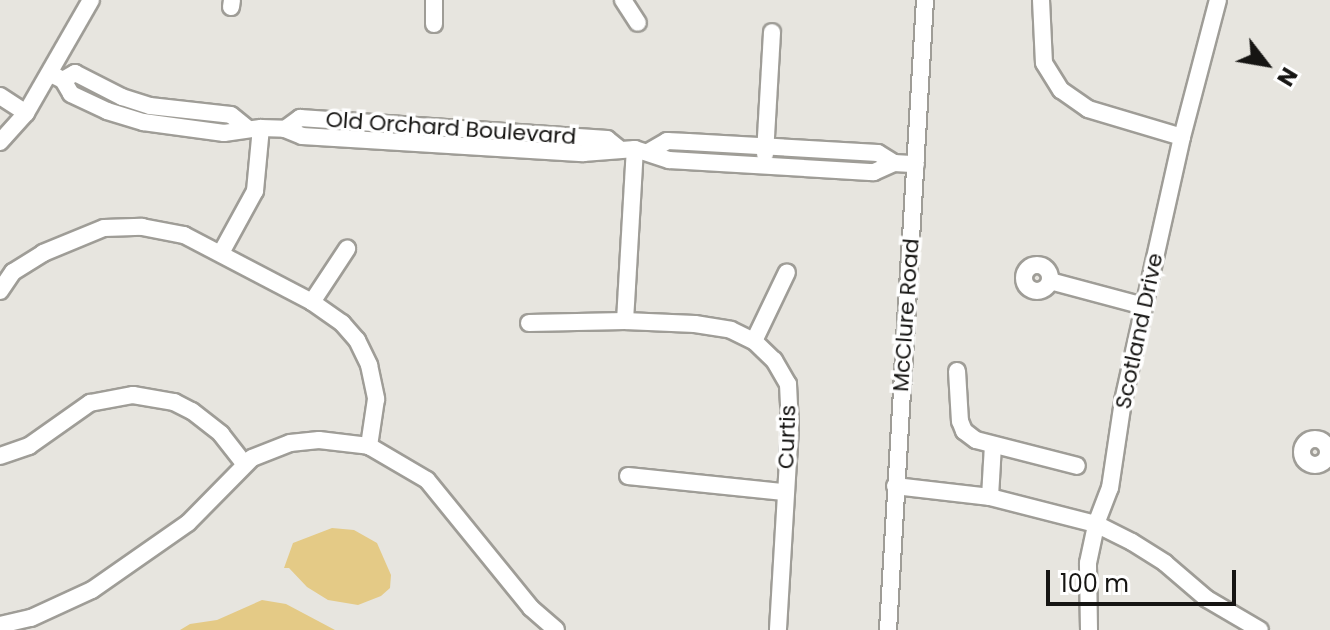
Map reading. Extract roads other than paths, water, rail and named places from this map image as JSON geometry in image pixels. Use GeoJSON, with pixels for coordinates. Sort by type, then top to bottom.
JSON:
{"type":"FeatureCollection","features":[{"type":"Feature","properties":{"kind":"street"},"geometry":{"type":"LineString","coordinates":[[0,142],[57,77],[91,0]]}},
{"type":"Feature","properties":{"kind":"street"},"geometry":{"type":"LineString","coordinates":[[434,0],[434,24]]}},
{"type":"Feature","properties":{"kind":"street"},"geometry":{"type":"LineString","coordinates":[[623,0],[638,23]]}},
{"type":"Feature","properties":{"kind":"street","name":"McClure Road"},"geometry":{"type":"LineString","coordinates":[[888,630],[925,0]]}},
{"type":"Feature","properties":{"kind":"street"},"geometry":{"type":"LineString","coordinates":[[1041,0],[1044,63],[1061,90],[1088,109],[1182,137]]}},
{"type":"Feature","properties":{"kind":"street","name":"Scotland Drive"},"geometry":{"type":"LineString","coordinates":[[1089,630],[1088,563],[1096,524],[1110,488],[1143,306],[1218,0]]}},
{"type":"Feature","properties":{"kind":"street"},"geometry":{"type":"LineString","coordinates":[[764,165],[772,32]]}},
{"type":"Feature","properties":{"kind":"street","name":"Old Orchard Boulevard"},"geometry":{"type":"LineString","coordinates":[[57,77],[71,94],[107,111],[143,122],[224,133],[254,128],[285,129],[302,136],[583,153],[634,149],[667,141],[878,153],[894,163]]}},
{"type":"Feature","properties":{"kind":"street"},"geometry":{"type":"LineString","coordinates":[[0,96],[26,113]]}},
{"type":"Feature","properties":{"kind":"street"},"geometry":{"type":"LineString","coordinates":[[221,253],[255,191],[254,128]]}},
{"type":"Feature","properties":{"kind":"street"},"geometry":{"type":"LineString","coordinates":[[625,321],[634,149]]}},
{"type":"Feature","properties":{"kind":"street","name":"Old Orchard Boulevard"},"geometry":{"type":"LineString","coordinates":[[634,149],[669,160],[874,172],[894,163],[916,164]]}},
{"type":"Feature","properties":{"kind":"street"},"geometry":{"type":"LineString","coordinates":[[0,291],[13,272],[43,253],[104,228],[142,227],[184,235],[312,302],[342,323],[357,340],[369,365],[376,399],[369,446]]}},
{"type":"Feature","properties":{"kind":"street"},"geometry":{"type":"LineString","coordinates":[[312,302],[347,249]]}},
{"type":"Feature","properties":{"kind":"street"},"geometry":{"type":"LineString","coordinates":[[754,341],[787,272]]}},
{"type":"Feature","properties":{"kind":"street"},"geometry":{"type":"LineString","coordinates":[[1050,281],[1143,306]]}},
{"type":"Feature","properties":{"kind":"street","name":"Curtis"},"geometry":{"type":"LineString","coordinates":[[529,323],[625,321],[695,324],[731,330],[754,341],[774,360],[788,384],[790,427],[778,630]]}},
{"type":"Feature","properties":{"kind":"street"},"geometry":{"type":"LineString","coordinates":[[957,371],[964,431],[976,440],[1077,466]]}},
{"type":"Feature","properties":{"kind":"street"},"geometry":{"type":"LineString","coordinates":[[0,456],[29,446],[90,403],[133,395],[174,402],[192,411],[221,434],[244,463]]}},
{"type":"Feature","properties":{"kind":"street"},"geometry":{"type":"LineString","coordinates":[[0,625],[31,618],[92,590],[188,523],[244,463],[302,440],[369,446],[407,466],[435,488],[531,608],[556,630]]}},
{"type":"Feature","properties":{"kind":"street"},"geometry":{"type":"LineString","coordinates":[[990,497],[993,445]]}},
{"type":"Feature","properties":{"kind":"street"},"geometry":{"type":"LineString","coordinates":[[628,476],[784,492]]}},
{"type":"Feature","properties":{"kind":"street"},"geometry":{"type":"LineString","coordinates":[[895,486],[990,497],[1096,524],[1143,549],[1207,599],[1260,630]]}}]}
